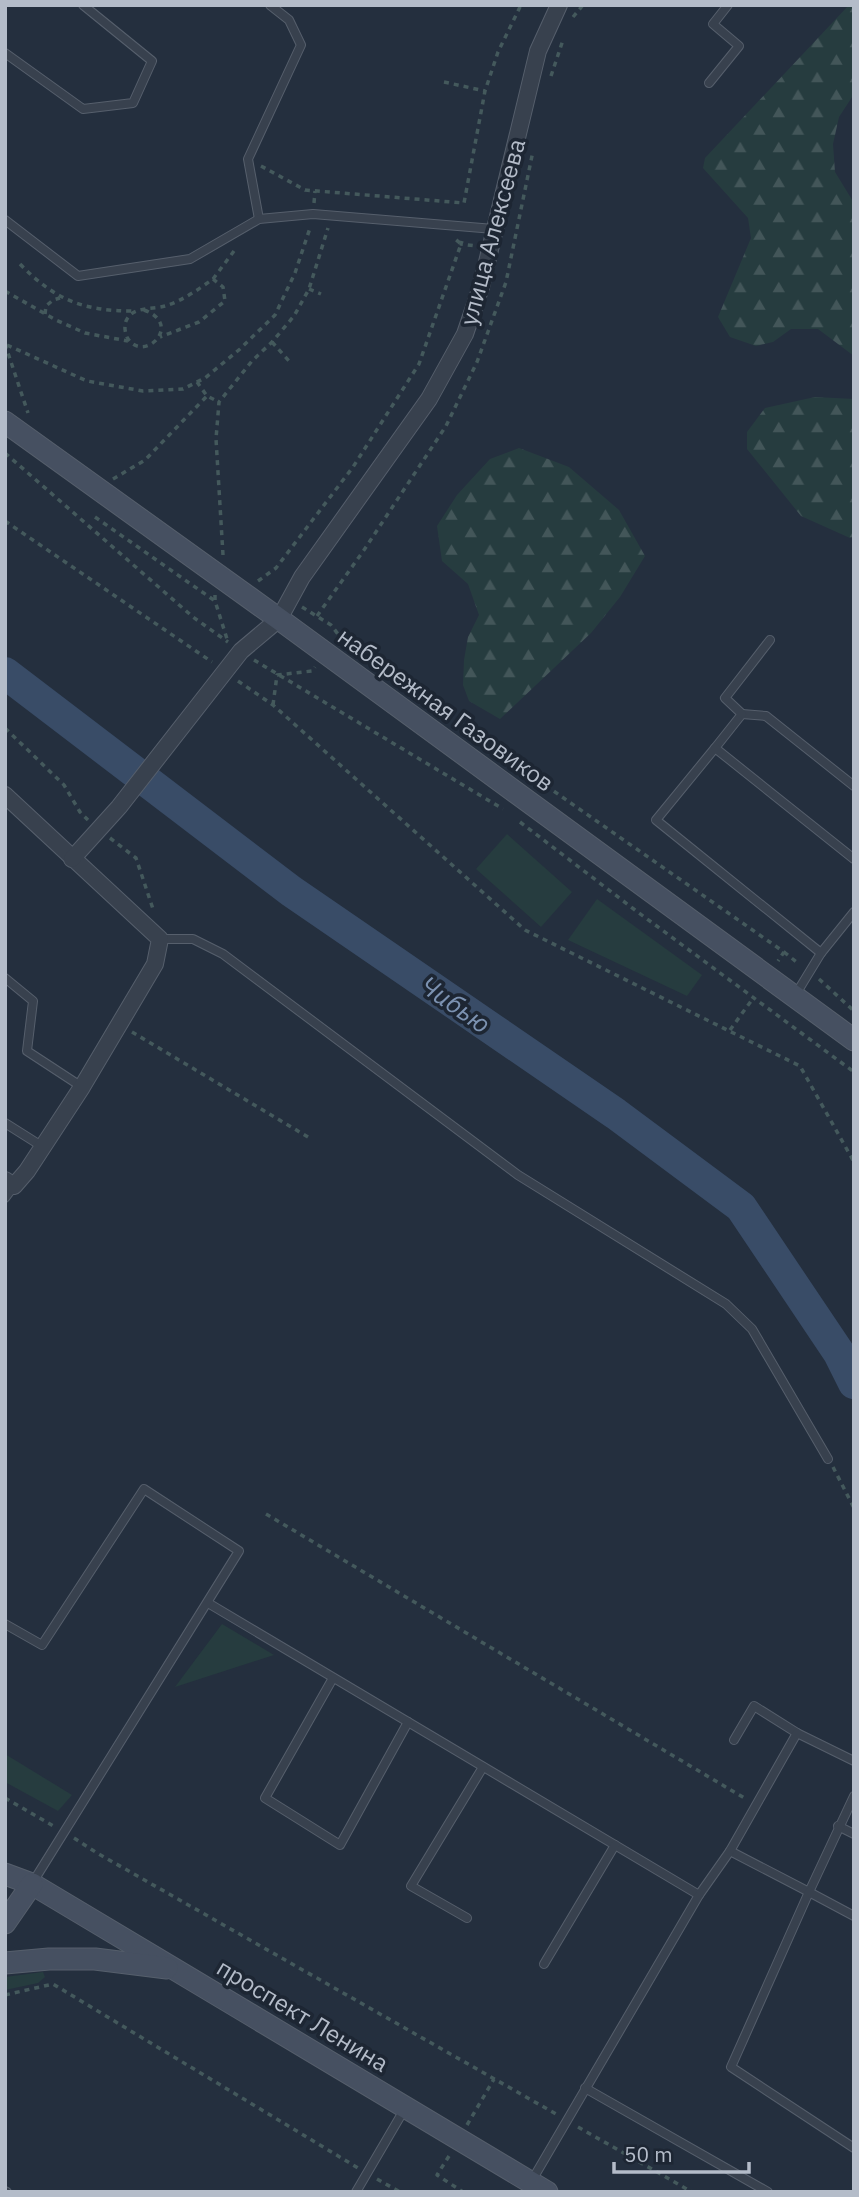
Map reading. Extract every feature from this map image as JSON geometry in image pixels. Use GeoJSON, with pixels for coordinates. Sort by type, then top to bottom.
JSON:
{"type":"FeatureCollection","features":[{"type":"Feature","properties":{"kind":"main road","name":"набережная Газовиков"},"geometry":{"type":"LineString","coordinates":[[5,422],[279,619],[794,997],[826,1017],[854,1040]]}},
{"type":"Feature","properties":{"kind":"main road","name":"проспект Ленина"},"geometry":{"type":"LineString","coordinates":[[5,1861],[32,1884],[539,2187]]}},
{"type":"Feature","properties":{"kind":"main road","name":"проспект Ленина"},"geometry":{"type":"LineString","coordinates":[[5,1874],[32,1884]]}},
{"type":"Feature","properties":{"kind":"main road"},"geometry":{"type":"LineString","coordinates":[[5,1923],[32,1884]]}},
{"type":"Feature","properties":{"kind":"main road"},"geometry":{"type":"LineString","coordinates":[[5,1963],[95,1959],[175,1969]]}},
{"type":"Feature","properties":{"kind":"street","name":"улица Алексеева"},"geometry":{"type":"LineString","coordinates":[[279,619],[302,577],[429,399],[465,334],[481,287],[538,51],[559,5]]}},
{"type":"Feature","properties":{"kind":"street"},"geometry":{"type":"LineString","coordinates":[[72,859],[119,807],[225,671],[235,647],[279,619]]}},
{"type":"Feature","properties":{"kind":"street"},"geometry":{"type":"LineString","coordinates":[[5,795],[160,939],[155,964],[82,1087],[43,1147],[8,1188]]}},
{"type":"Feature","properties":{"kind":"lane"},"geometry":{"type":"LineString","coordinates":[[5,53],[83,109],[133,103],[152,61],[83,5]]}},
{"type":"Feature","properties":{"kind":"lane"},"geometry":{"type":"LineString","coordinates":[[259,219],[248,159],[301,45],[289,20],[270,5]]}},
{"type":"Feature","properties":{"kind":"lane"},"geometry":{"type":"LineString","coordinates":[[709,83],[739,46],[712,24],[728,5]]}},
{"type":"Feature","properties":{"kind":"lane"},"geometry":{"type":"LineString","coordinates":[[5,220],[78,276],[190,259],[259,219],[313,214],[494,229]]}},
{"type":"Feature","properties":{"kind":"lane"},"geometry":{"type":"LineString","coordinates":[[770,640],[726,698],[741,714],[766,716],[854,786]]}},
{"type":"Feature","properties":{"kind":"lane"},"geometry":{"type":"LineString","coordinates":[[741,714],[656,820],[821,953]]}},
{"type":"Feature","properties":{"kind":"lane"},"geometry":{"type":"LineString","coordinates":[[715,748],[854,859]]}},
{"type":"Feature","properties":{"kind":"lane"},"geometry":{"type":"LineString","coordinates":[[794,997],[821,953],[854,912]]}},
{"type":"Feature","properties":{"kind":"lane"},"geometry":{"type":"LineString","coordinates":[[160,939],[193,939],[223,954],[518,1175],[726,1304],[752,1329],[828,1460]]}},
{"type":"Feature","properties":{"kind":"lane"},"geometry":{"type":"LineString","coordinates":[[5,978],[33,1001],[27,1051],[82,1087]]}},
{"type":"Feature","properties":{"kind":"lane"},"geometry":{"type":"LineString","coordinates":[[5,1123],[43,1147]]}},
{"type":"Feature","properties":{"kind":"lane"},"geometry":{"type":"LineString","coordinates":[[5,1624],[42,1645],[144,1489],[239,1550],[32,1884]]}},
{"type":"Feature","properties":{"kind":"lane"},"geometry":{"type":"LineString","coordinates":[[208,1603],[699,1895]]}},
{"type":"Feature","properties":{"kind":"lane"},"geometry":{"type":"LineString","coordinates":[[334,1678],[265,1798],[340,1845],[408,1722]]}},
{"type":"Feature","properties":{"kind":"lane"},"geometry":{"type":"LineString","coordinates":[[734,1740],[754,1706],[797,1733],[854,1761]]}},
{"type":"Feature","properties":{"kind":"lane"},"geometry":{"type":"LineString","coordinates":[[539,2187],[567,2120],[585,2088],[699,1895],[730,1851],[797,1733]]}},
{"type":"Feature","properties":{"kind":"lane"},"geometry":{"type":"LineString","coordinates":[[467,1918],[411,1886],[483,1766]]}},
{"type":"Feature","properties":{"kind":"lane"},"geometry":{"type":"LineString","coordinates":[[854,1796],[838,1826],[731,2067],[854,2148]]}},
{"type":"Feature","properties":{"kind":"lane"},"geometry":{"type":"LineString","coordinates":[[838,1826],[854,1834]]}},
{"type":"Feature","properties":{"kind":"lane"},"geometry":{"type":"LineString","coordinates":[[544,1964],[615,1845]]}},
{"type":"Feature","properties":{"kind":"lane"},"geometry":{"type":"LineString","coordinates":[[730,1851],[854,1916]]}},
{"type":"Feature","properties":{"kind":"lane"},"geometry":{"type":"LineString","coordinates":[[585,2088],[768,2192]]}},
{"type":"Feature","properties":{"kind":"lane"},"geometry":{"type":"LineString","coordinates":[[356,2192],[406,2107]]}},
{"type":"Feature","properties":{"kind":"path"},"geometry":{"type":"LineString","coordinates":[[248,159],[305,190],[464,203],[485,91],[498,52],[522,5]]}},
{"type":"Feature","properties":{"kind":"path"},"geometry":{"type":"LineString","coordinates":[[444,82],[485,91]]}},
{"type":"Feature","properties":{"kind":"path"},"geometry":{"type":"LineString","coordinates":[[313,214],[315,191]]}},
{"type":"Feature","properties":{"kind":"path"},"geometry":{"type":"LineString","coordinates":[[6,344],[87,381],[144,391],[183,389],[205,378],[275,315],[295,274],[310,226],[338,229]]}},
{"type":"Feature","properties":{"kind":"path"},"geometry":{"type":"LineString","coordinates":[[235,647],[215,601],[217,574],[224,566],[216,439],[219,402],[294,316],[309,289],[328,228]]}},
{"type":"Feature","properties":{"kind":"path"},"geometry":{"type":"LineString","coordinates":[[250,581],[258,581],[276,568],[353,467],[419,365],[461,244],[448,234]]}},
{"type":"Feature","properties":{"kind":"path"},"geometry":{"type":"LineString","coordinates":[[20,264],[37,282],[60,298],[86,307],[135,311],[166,306],[193,293],[214,279],[239,245]]}},
{"type":"Feature","properties":{"kind":"path"},"geometry":{"type":"LineString","coordinates":[[5,291],[85,333],[129,341],[139,347],[151,345],[160,337],[199,322],[225,301],[223,287],[214,279]]}},
{"type":"Feature","properties":{"kind":"path"},"geometry":{"type":"LineString","coordinates":[[309,289],[321,294]]}},
{"type":"Feature","properties":{"kind":"path"},"geometry":{"type":"LineString","coordinates":[[45,314],[46,306],[60,298]]}},
{"type":"Feature","properties":{"kind":"path"},"geometry":{"type":"LineString","coordinates":[[144,310],[155,314],[161,325],[160,337]]}},
{"type":"Feature","properties":{"kind":"path"},"geometry":{"type":"LineString","coordinates":[[129,341],[124,330],[127,319],[135,311]]}},
{"type":"Feature","properties":{"kind":"path"},"geometry":{"type":"LineString","coordinates":[[272,342],[289,361]]}},
{"type":"Feature","properties":{"kind":"path"},"geometry":{"type":"LineString","coordinates":[[6,344],[27,413],[37,421]]}},
{"type":"Feature","properties":{"kind":"path"},"geometry":{"type":"LineString","coordinates":[[197,382],[206,396],[219,402]]}},
{"type":"Feature","properties":{"kind":"path"},"geometry":{"type":"LineString","coordinates":[[105,483],[145,460],[206,396]]}},
{"type":"Feature","properties":{"kind":"path"},"geometry":{"type":"LineString","coordinates":[[5,453],[193,617],[235,647],[277,675],[505,810]]}},
{"type":"Feature","properties":{"kind":"path"},"geometry":{"type":"LineString","coordinates":[[94,517],[215,601]]}},
{"type":"Feature","properties":{"kind":"path"},"geometry":{"type":"LineString","coordinates":[[5,522],[273,705],[525,930],[800,1066],[854,1162]]}},
{"type":"Feature","properties":{"kind":"path"},"geometry":{"type":"LineString","coordinates":[[277,675],[312,671],[339,635]]}},
{"type":"Feature","properties":{"kind":"path"},"geometry":{"type":"LineString","coordinates":[[273,705],[277,675]]}},
{"type":"Feature","properties":{"kind":"path"},"geometry":{"type":"LineString","coordinates":[[516,819],[854,1072]]}},
{"type":"Feature","properties":{"kind":"path"},"geometry":{"type":"LineString","coordinates":[[784,953],[810,971],[854,1011]]}},
{"type":"Feature","properties":{"kind":"path"},"geometry":{"type":"LineString","coordinates":[[119,1025],[308,1137]]}},
{"type":"Feature","properties":{"kind":"path"},"geometry":{"type":"LineString","coordinates":[[828,1460],[854,1508]]}},
{"type":"Feature","properties":{"kind":"path"},"geometry":{"type":"LineString","coordinates":[[266,1514],[756,1805]]}},
{"type":"Feature","properties":{"kind":"path"},"geometry":{"type":"LineString","coordinates":[[5,1798],[692,2192]]}},
{"type":"Feature","properties":{"kind":"path"},"geometry":{"type":"LineString","coordinates":[[5,1995],[53,1984],[400,2192]]}},
{"type":"Feature","properties":{"kind":"green space"},"geometry":{"type":"Polygon","coordinates":[[[849,5],[854,5],[854,94],[839,117],[833,144],[835,172],[854,203],[854,356],[818,329],[791,329],[773,342],[756,346],[730,337],[718,317],[751,238],[748,218],[703,168],[705,158],[849,5]]]}},
{"type":"Feature","properties":{"kind":"green space"},"geometry":{"type":"Polygon","coordinates":[[[815,397],[854,399],[854,537],[850,538],[801,516],[747,449],[747,432],[765,408],[815,397]]]}},
{"type":"Feature","properties":{"kind":"green space"},"geometry":{"type":"Polygon","coordinates":[[[519,448],[569,467],[619,510],[645,556],[620,597],[591,633],[500,719],[469,701],[463,685],[468,637],[479,615],[468,584],[442,561],[437,526],[457,495],[490,459],[519,448]]]}},
{"type":"Feature","properties":{"kind":"green space"},"geometry":{"type":"Polygon","coordinates":[[[507,834],[572,892],[541,927],[476,869],[507,834]]]}},
{"type":"Feature","properties":{"kind":"green space"},"geometry":{"type":"Polygon","coordinates":[[[597,899],[702,975],[687,996],[568,940],[597,899]]]}},
{"type":"Feature","properties":{"kind":"green space"},"geometry":{"type":"Polygon","coordinates":[[[222,1624],[274,1655],[175,1687],[222,1624]]]}},
{"type":"Feature","properties":{"kind":"green space"},"geometry":{"type":"Polygon","coordinates":[[[5,1754],[72,1795],[58,1811],[5,1782],[5,1754]]]}},
{"type":"Feature","properties":{"kind":"green space"},"geometry":{"type":"Polygon","coordinates":[[[43,1972],[45,1977],[38,1983],[5,1990],[5,1977],[43,1972]]]}},
{"type":"Feature","properties":{"kind":"waterway","name":"Чибью"},"geometry":{"type":"LineString","coordinates":[[5,673],[291,891],[616,1114],[741,1207],[839,1353],[854,1383]]}}]}
